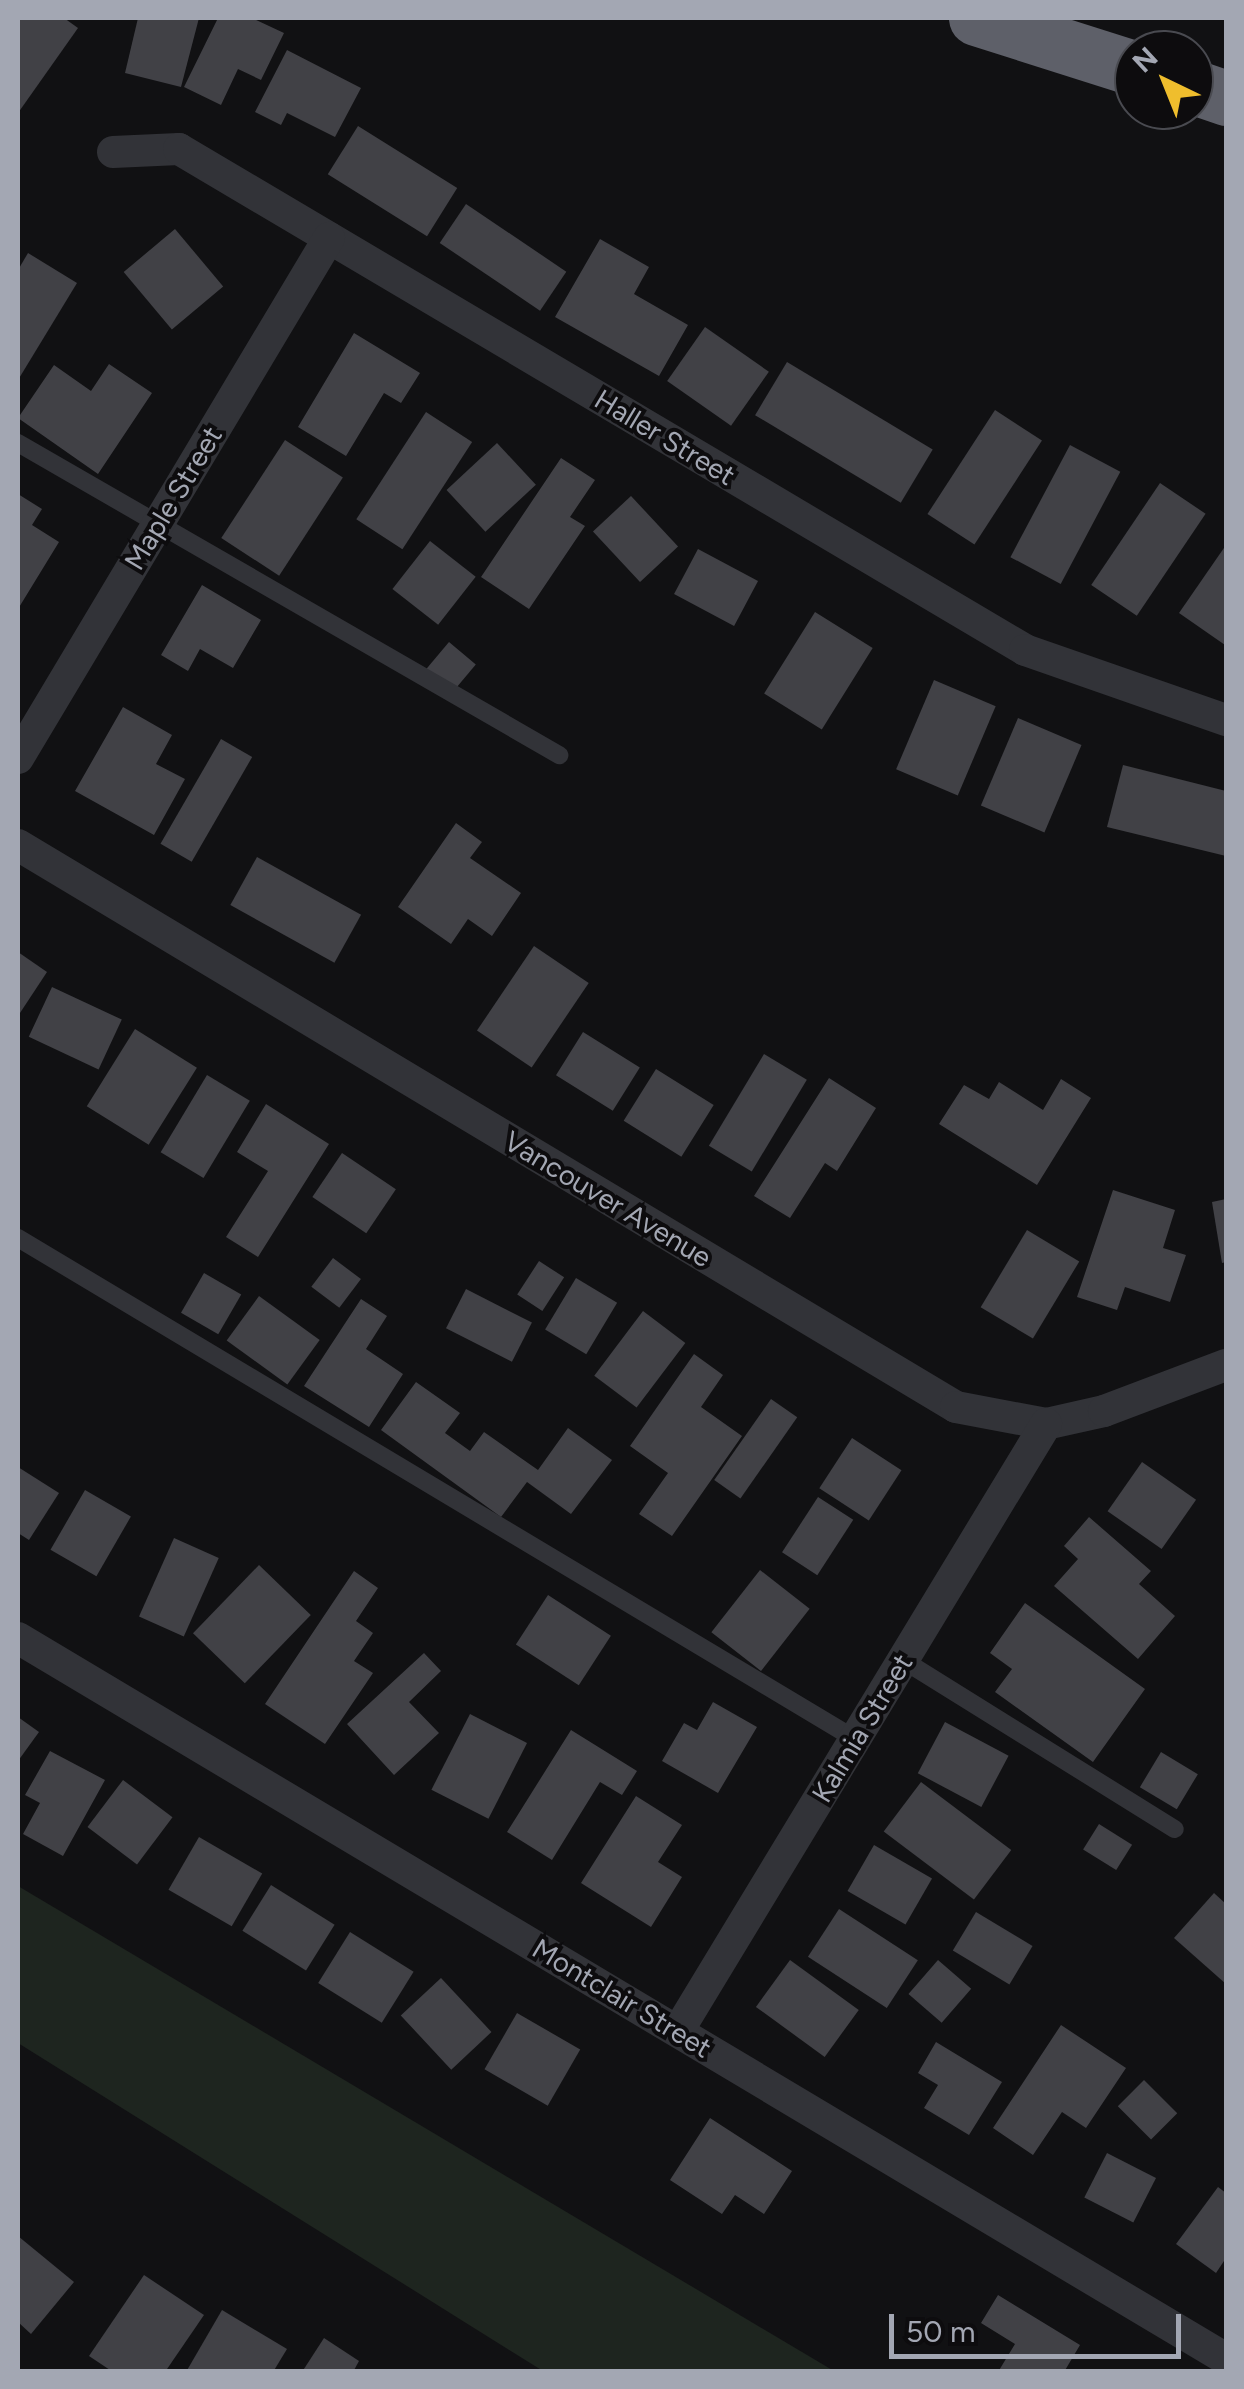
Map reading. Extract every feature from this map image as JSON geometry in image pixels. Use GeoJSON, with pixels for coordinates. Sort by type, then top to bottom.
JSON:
{"type":"FeatureCollection","features":[{"type":"Feature","properties":{"kind":"highway"},"geometry":{"type":"LineString","coordinates":[[976,18],[1114,62]]}},
{"type":"Feature","properties":{"kind":"street","name":"Haller Street"},"geometry":{"type":"LineString","coordinates":[[113,152],[179,149],[1025,650],[1226,720]]}},
{"type":"Feature","properties":{"kind":"street","name":"Maple Street"},"geometry":{"type":"LineString","coordinates":[[18,758],[329,238]]}},
{"type":"Feature","properties":{"kind":"street","name":"Vancouver Avenue"},"geometry":{"type":"LineString","coordinates":[[18,845],[956,1408],[1046,1424],[1104,1411],[1226,1366]]}},
{"type":"Feature","properties":{"kind":"street","name":"Kalmia Street"},"geometry":{"type":"LineString","coordinates":[[678,2031],[1046,1424]]}},
{"type":"Feature","properties":{"kind":"street","name":"Montclair Street"},"geometry":{"type":"LineString","coordinates":[[18,1638],[1226,2359]]}},
{"type":"Feature","properties":{"kind":"lane"},"geometry":{"type":"LineString","coordinates":[[18,443],[156,527],[559,755]]}},
{"type":"Feature","properties":{"kind":"lane"},"geometry":{"type":"LineString","coordinates":[[18,1238],[855,1739]]}},
{"type":"Feature","properties":{"kind":"lane"},"geometry":{"type":"LineString","coordinates":[[903,1660],[1174,1829]]}},
{"type":"Feature","properties":{"kind":"shaded area"},"geometry":{"type":"Polygon","coordinates":[[[18,1886],[834,2371],[543,2371],[18,2043],[18,1886]]]}},
{"type":"Feature","properties":{"kind":"building"},"geometry":{"type":"Polygon","coordinates":[[[18,18],[64,18],[78,28],[18,113],[18,18]]]}},
{"type":"Feature","properties":{"kind":"building"},"geometry":{"type":"Polygon","coordinates":[[[138,18],[199,18],[181,87],[125,73],[138,18]]]}},
{"type":"Feature","properties":{"kind":"building"},"geometry":{"type":"Polygon","coordinates":[[[218,18],[252,18],[284,33],[261,80],[238,69],[221,105],[184,87],[218,18]]]}},
{"type":"Feature","properties":{"kind":"building"},"geometry":{"type":"Polygon","coordinates":[[[287,50],[361,88],[335,137],[287,113],[281,125],[255,112],[287,50]]]}},
{"type":"Feature","properties":{"kind":"building"},"geometry":{"type":"Polygon","coordinates":[[[358,126],[457,188],[427,236],[328,174],[358,126]]]}},
{"type":"Feature","properties":{"kind":"building"},"geometry":{"type":"Polygon","coordinates":[[[466,204],[566,272],[540,311],[440,243],[466,204]]]}},
{"type":"Feature","properties":{"kind":"building"},"geometry":{"type":"Polygon","coordinates":[[[175,229],[223,286],[172,330],[124,272],[175,229]]]}},
{"type":"Feature","properties":{"kind":"building"},"geometry":{"type":"Polygon","coordinates":[[[600,239],[649,267],[634,294],[688,325],[659,376],[555,317],[600,239]]]}},
{"type":"Feature","properties":{"kind":"building"},"geometry":{"type":"Polygon","coordinates":[[[28,253],[77,283],[18,380],[18,270],[28,253]]]}},
{"type":"Feature","properties":{"kind":"building"},"geometry":{"type":"Polygon","coordinates":[[[705,327],[769,372],[731,426],[667,381],[705,327]]]}},
{"type":"Feature","properties":{"kind":"building"},"geometry":{"type":"Polygon","coordinates":[[[354,333],[420,373],[401,403],[384,393],[346,456],[298,427],[354,333]]]}},
{"type":"Feature","properties":{"kind":"building"},"geometry":{"type":"Polygon","coordinates":[[[787,362],[933,450],[901,503],[755,415],[787,362]]]}},
{"type":"Feature","properties":{"kind":"building"},"geometry":{"type":"Polygon","coordinates":[[[109,364],[152,393],[98,474],[18,418],[54,365],[91,391],[109,364]]]}},
{"type":"Feature","properties":{"kind":"building"},"geometry":{"type":"Polygon","coordinates":[[[995,410],[1042,440],[974,544],[927,514],[995,410]]]}},
{"type":"Feature","properties":{"kind":"building"},"geometry":{"type":"Polygon","coordinates":[[[426,412],[472,442],[402,549],[356,519],[426,412]]]}},
{"type":"Feature","properties":{"kind":"building"},"geometry":{"type":"Polygon","coordinates":[[[285,440],[343,478],[279,576],[221,538],[285,440]]]}},
{"type":"Feature","properties":{"kind":"building"},"geometry":{"type":"Polygon","coordinates":[[[497,443],[536,485],[485,532],[447,490],[497,443]]]}},
{"type":"Feature","properties":{"kind":"building"},"geometry":{"type":"Polygon","coordinates":[[[1070,445],[1120,472],[1061,584],[1010,557],[1070,445]]]}},
{"type":"Feature","properties":{"kind":"building"},"geometry":{"type":"Polygon","coordinates":[[[561,458],[595,480],[570,517],[585,526],[529,609],[481,577],[561,458]]]}},
{"type":"Feature","properties":{"kind":"building"},"geometry":{"type":"Polygon","coordinates":[[[1160,483],[1206,514],[1137,616],[1091,585],[1160,483]]]}},
{"type":"Feature","properties":{"kind":"building"},"geometry":{"type":"Polygon","coordinates":[[[18,494],[42,509],[32,525],[59,542],[18,609],[18,494]]]}},
{"type":"Feature","properties":{"kind":"building"},"geometry":{"type":"Polygon","coordinates":[[[631,496],[678,546],[640,582],[593,531],[631,496]]]}},
{"type":"Feature","properties":{"kind":"building"},"geometry":{"type":"Polygon","coordinates":[[[430,541],[476,577],[438,625],[392,589],[430,541]]]}},
{"type":"Feature","properties":{"kind":"building"},"geometry":{"type":"Polygon","coordinates":[[[1226,545],[1226,643],[1225,645],[1179,613],[1226,545]]]}},
{"type":"Feature","properties":{"kind":"building"},"geometry":{"type":"Polygon","coordinates":[[[698,549],[758,581],[734,626],[674,594],[698,549]]]}},
{"type":"Feature","properties":{"kind":"building"},"geometry":{"type":"Polygon","coordinates":[[[202,585],[261,620],[233,668],[200,649],[188,671],[161,655],[202,585]]]}},
{"type":"Feature","properties":{"kind":"building"},"geometry":{"type":"Polygon","coordinates":[[[815,612],[873,648],[822,729],[764,693],[815,612]]]}},
{"type":"Feature","properties":{"kind":"building"},"geometry":{"type":"Polygon","coordinates":[[[449,642],[476,664],[453,691],[427,669],[449,642]]]}},
{"type":"Feature","properties":{"kind":"building"},"geometry":{"type":"Polygon","coordinates":[[[934,680],[996,706],[958,795],[896,769],[934,680]]]}},
{"type":"Feature","properties":{"kind":"building"},"geometry":{"type":"Polygon","coordinates":[[[123,707],[172,735],[156,764],[185,779],[154,835],[75,791],[123,707]]]}},
{"type":"Feature","properties":{"kind":"building"},"geometry":{"type":"Polygon","coordinates":[[[1018,718],[1082,745],[1044,832],[981,805],[1018,718]]]}},
{"type":"Feature","properties":{"kind":"building"},"geometry":{"type":"Polygon","coordinates":[[[221,739],[252,757],[192,862],[160,844],[221,739]]]}},
{"type":"Feature","properties":{"kind":"building"},"geometry":{"type":"Polygon","coordinates":[[[1123,765],[1226,791],[1226,856],[1107,827],[1123,765]]]}},
{"type":"Feature","properties":{"kind":"building"},"geometry":{"type":"Polygon","coordinates":[[[456,823],[482,842],[470,858],[521,893],[492,936],[468,919],[451,944],[398,907],[456,823]]]}},
{"type":"Feature","properties":{"kind":"building"},"geometry":{"type":"Polygon","coordinates":[[[257,857],[361,915],[334,963],[230,905],[257,857]]]}},
{"type":"Feature","properties":{"kind":"building"},"geometry":{"type":"Polygon","coordinates":[[[534,946],[589,983],[532,1067],[477,1031],[534,946]]]}},
{"type":"Feature","properties":{"kind":"building"},"geometry":{"type":"Polygon","coordinates":[[[18,952],[47,972],[18,1016],[18,952]]]}},
{"type":"Feature","properties":{"kind":"building"},"geometry":{"type":"Polygon","coordinates":[[[52,987],[122,1020],[99,1069],[29,1037],[52,987]]]}},
{"type":"Feature","properties":{"kind":"building"},"geometry":{"type":"Polygon","coordinates":[[[135,1029],[197,1068],[149,1145],[87,1106],[135,1029]]]}},
{"type":"Feature","properties":{"kind":"building"},"geometry":{"type":"Polygon","coordinates":[[[583,1032],[640,1068],[613,1111],[556,1075],[583,1032]]]}},
{"type":"Feature","properties":{"kind":"building"},"geometry":{"type":"Polygon","coordinates":[[[764,1054],[807,1080],[752,1171],[709,1146],[764,1054]]]}},
{"type":"Feature","properties":{"kind":"building"},"geometry":{"type":"Polygon","coordinates":[[[656,1069],[714,1105],[681,1157],[624,1121],[656,1069]]]}},
{"type":"Feature","properties":{"kind":"building"},"geometry":{"type":"Polygon","coordinates":[[[207,1075],[250,1101],[204,1178],[161,1152],[207,1075]]]}},
{"type":"Feature","properties":{"kind":"building"},"geometry":{"type":"Polygon","coordinates":[[[829,1078],[876,1108],[837,1171],[825,1163],[790,1218],[754,1196],[829,1078]]]}},
{"type":"Feature","properties":{"kind":"building"},"geometry":{"type":"Polygon","coordinates":[[[1061,1079],[1091,1098],[1037,1185],[939,1124],[964,1085],[989,1099],[999,1082],[1043,1110],[1061,1079]]]}},
{"type":"Feature","properties":{"kind":"building"},"geometry":{"type":"Polygon","coordinates":[[[266,1104],[329,1144],[258,1257],[226,1237],[268,1171],[237,1152],[266,1104]]]}},
{"type":"Feature","properties":{"kind":"building"},"geometry":{"type":"Polygon","coordinates":[[[342,1153],[396,1189],[366,1233],[312,1197],[342,1153]]]}},
{"type":"Feature","properties":{"kind":"building"},"geometry":{"type":"Polygon","coordinates":[[[1113,1190],[1175,1210],[1163,1248],[1186,1255],[1170,1302],[1125,1287],[1117,1310],[1077,1297],[1113,1190]]]}},
{"type":"Feature","properties":{"kind":"building"},"geometry":{"type":"Polygon","coordinates":[[[1226,1199],[1226,1262],[1222,1263],[1212,1202],[1226,1199]]]}},
{"type":"Feature","properties":{"kind":"building"},"geometry":{"type":"Polygon","coordinates":[[[1027,1230],[1079,1261],[1033,1339],[981,1307],[1027,1230]]]}},
{"type":"Feature","properties":{"kind":"building"},"geometry":{"type":"Polygon","coordinates":[[[333,1258],[361,1279],[339,1308],[311,1287],[333,1258]]]}},
{"type":"Feature","properties":{"kind":"building"},"geometry":{"type":"Polygon","coordinates":[[[539,1261],[564,1277],[542,1311],[517,1295],[539,1261]]]}},
{"type":"Feature","properties":{"kind":"building"},"geometry":{"type":"Polygon","coordinates":[[[204,1273],[241,1294],[218,1334],[181,1313],[204,1273]]]}},
{"type":"Feature","properties":{"kind":"building"},"geometry":{"type":"Polygon","coordinates":[[[576,1278],[617,1303],[586,1354],[545,1329],[576,1278]]]}},
{"type":"Feature","properties":{"kind":"building"},"geometry":{"type":"Polygon","coordinates":[[[466,1289],[532,1323],[512,1362],[446,1328],[466,1289]]]}},
{"type":"Feature","properties":{"kind":"building"},"geometry":{"type":"Polygon","coordinates":[[[259,1296],[320,1340],[287,1385],[227,1340],[259,1296]]]}},
{"type":"Feature","properties":{"kind":"building"},"geometry":{"type":"Polygon","coordinates":[[[361,1299],[387,1316],[366,1349],[403,1374],[369,1427],[304,1386],[361,1299]]]}},
{"type":"Feature","properties":{"kind":"building"},"geometry":{"type":"Polygon","coordinates":[[[643,1311],[685,1343],[637,1408],[594,1376],[643,1311]]]}},
{"type":"Feature","properties":{"kind":"building"},"geometry":{"type":"Polygon","coordinates":[[[694,1354],[723,1375],[701,1407],[742,1436],[672,1536],[639,1514],[668,1473],[630,1446],[694,1354]]]}},
{"type":"Feature","properties":{"kind":"building"},"geometry":{"type":"Polygon","coordinates":[[[416,1382],[460,1413],[445,1433],[470,1451],[484,1432],[538,1470],[568,1428],[612,1460],[571,1514],[527,1482],[501,1517],[381,1430],[416,1382]]]}},
{"type":"Feature","properties":{"kind":"building"},"geometry":{"type":"Polygon","coordinates":[[[771,1399],[797,1417],[740,1498],[714,1480],[771,1399]]]}},
{"type":"Feature","properties":{"kind":"building"},"geometry":{"type":"Polygon","coordinates":[[[852,1438],[901,1470],[869,1520],[819,1488],[852,1438]]]}},
{"type":"Feature","properties":{"kind":"building"},"geometry":{"type":"Polygon","coordinates":[[[1142,1462],[1196,1500],[1162,1549],[1108,1511],[1142,1462]]]}},
{"type":"Feature","properties":{"kind":"building"},"geometry":{"type":"Polygon","coordinates":[[[18,1467],[59,1493],[29,1540],[18,1533],[18,1467]]]}},
{"type":"Feature","properties":{"kind":"building"},"geometry":{"type":"Polygon","coordinates":[[[85,1490],[131,1516],[96,1576],[50,1550],[85,1490]]]}},
{"type":"Feature","properties":{"kind":"building"},"geometry":{"type":"Polygon","coordinates":[[[818,1497],[853,1520],[817,1575],[782,1552],[818,1497]]]}},
{"type":"Feature","properties":{"kind":"building"},"geometry":{"type":"Polygon","coordinates":[[[1089,1517],[1151,1571],[1139,1584],[1175,1616],[1138,1659],[1054,1586],[1078,1559],[1064,1546],[1089,1517]]]}},
{"type":"Feature","properties":{"kind":"building"},"geometry":{"type":"Polygon","coordinates":[[[174,1538],[219,1558],[184,1636],[139,1617],[174,1538]]]}},
{"type":"Feature","properties":{"kind":"building"},"geometry":{"type":"Polygon","coordinates":[[[259,1565],[311,1615],[245,1683],[193,1633],[259,1565]]]}},
{"type":"Feature","properties":{"kind":"building"},"geometry":{"type":"Polygon","coordinates":[[[760,1570],[810,1609],[761,1671],[711,1632],[760,1570]]]}},
{"type":"Feature","properties":{"kind":"building"},"geometry":{"type":"Polygon","coordinates":[[[354,1571],[378,1588],[356,1621],[373,1633],[354,1661],[373,1673],[325,1744],[265,1704],[354,1571]]]}},
{"type":"Feature","properties":{"kind":"building"},"geometry":{"type":"Polygon","coordinates":[[[548,1595],[611,1636],[579,1685],[516,1644],[548,1595]]]}},
{"type":"Feature","properties":{"kind":"building"},"geometry":{"type":"Polygon","coordinates":[[[1025,1603],[1145,1689],[1093,1762],[995,1692],[1012,1669],[990,1653],[1025,1603]]]}},
{"type":"Feature","properties":{"kind":"building"},"geometry":{"type":"Polygon","coordinates":[[[424,1653],[441,1671],[409,1702],[439,1733],[394,1775],[347,1724],[424,1653]]]}},
{"type":"Feature","properties":{"kind":"building"},"geometry":{"type":"Polygon","coordinates":[[[713,1702],[757,1727],[718,1793],[662,1761],[684,1723],[697,1730],[713,1702]]]}},
{"type":"Feature","properties":{"kind":"building"},"geometry":{"type":"Polygon","coordinates":[[[470,1714],[527,1743],[488,1819],[431,1790],[470,1714]]]}},
{"type":"Feature","properties":{"kind":"building"},"geometry":{"type":"Polygon","coordinates":[[[18,1717],[39,1732],[18,1761],[18,1717]]]}},
{"type":"Feature","properties":{"kind":"building"},"geometry":{"type":"Polygon","coordinates":[[[945,1722],[1009,1756],[981,1807],[918,1773],[945,1722]]]}},
{"type":"Feature","properties":{"kind":"building"},"geometry":{"type":"Polygon","coordinates":[[[571,1730],[637,1771],[622,1795],[600,1782],[552,1860],[507,1832],[571,1730]]]}},
{"type":"Feature","properties":{"kind":"building"},"geometry":{"type":"Polygon","coordinates":[[[50,1751],[105,1780],[63,1856],[23,1834],[40,1803],[25,1795],[50,1751]]]}},
{"type":"Feature","properties":{"kind":"building"},"geometry":{"type":"Polygon","coordinates":[[[1161,1752],[1198,1774],[1177,1809],[1140,1787],[1161,1752]]]}},
{"type":"Feature","properties":{"kind":"building"},"geometry":{"type":"Polygon","coordinates":[[[123,1780],[173,1817],[137,1864],[87,1827],[123,1780]]]}},
{"type":"Feature","properties":{"kind":"building"},"geometry":{"type":"Polygon","coordinates":[[[921,1782],[1011,1850],[974,1900],[884,1832],[921,1782]]]}},
{"type":"Feature","properties":{"kind":"building"},"geometry":{"type":"Polygon","coordinates":[[[636,1796],[682,1825],[658,1862],[682,1877],[651,1927],[581,1883],[636,1796]]]}},
{"type":"Feature","properties":{"kind":"building"},"geometry":{"type":"Polygon","coordinates":[[[1099,1824],[1132,1845],[1116,1870],[1083,1849],[1099,1824]]]}},
{"type":"Feature","properties":{"kind":"building"},"geometry":{"type":"Polygon","coordinates":[[[199,1837],[262,1874],[232,1926],[168,1890],[199,1837]]]}},
{"type":"Feature","properties":{"kind":"building"},"geometry":{"type":"Polygon","coordinates":[[[874,1845],[932,1878],[906,1924],[848,1891],[874,1845]]]}},
{"type":"Feature","properties":{"kind":"building"},"geometry":{"type":"Polygon","coordinates":[[[271,1885],[335,1925],[306,1971],[242,1931],[271,1885]]]}},
{"type":"Feature","properties":{"kind":"building"},"geometry":{"type":"Polygon","coordinates":[[[1214,1893],[1226,1904],[1226,1984],[1174,1938],[1214,1893]]]}},
{"type":"Feature","properties":{"kind":"building"},"geometry":{"type":"Polygon","coordinates":[[[839,1909],[918,1960],[887,2008],[808,1957],[839,1909]]]}},
{"type":"Feature","properties":{"kind":"building"},"geometry":{"type":"Polygon","coordinates":[[[976,1912],[1033,1946],[1009,1985],[953,1951],[976,1912]]]}},
{"type":"Feature","properties":{"kind":"building"},"geometry":{"type":"Polygon","coordinates":[[[350,1932],[414,1972],[382,2023],[318,1983],[350,1932]]]}},
{"type":"Feature","properties":{"kind":"building"},"geometry":{"type":"Polygon","coordinates":[[[790,1960],[859,2010],[825,2057],[756,2007],[790,1960]]]}},
{"type":"Feature","properties":{"kind":"building"},"geometry":{"type":"Polygon","coordinates":[[[938,1960],[971,1989],[942,2023],[908,1994],[938,1960]]]}},
{"type":"Feature","properties":{"kind":"building"},"geometry":{"type":"Polygon","coordinates":[[[441,1978],[491,2032],[451,2070],[401,2016],[441,1978]]]}},
{"type":"Feature","properties":{"kind":"building"},"geometry":{"type":"Polygon","coordinates":[[[517,2013],[580,2050],[548,2106],[485,2069],[517,2013]]]}},
{"type":"Feature","properties":{"kind":"building"},"geometry":{"type":"Polygon","coordinates":[[[1061,2025],[1126,2068],[1086,2128],[1062,2112],[1033,2155],[993,2128],[1061,2025]]]}},
{"type":"Feature","properties":{"kind":"building"},"geometry":{"type":"Polygon","coordinates":[[[936,2042],[1002,2082],[969,2135],[924,2108],[938,2085],[918,2073],[936,2042]]]}},
{"type":"Feature","properties":{"kind":"building"},"geometry":{"type":"Polygon","coordinates":[[[1144,2080],[1177,2113],[1151,2139],[1118,2106],[1144,2080]]]}},
{"type":"Feature","properties":{"kind":"building"},"geometry":{"type":"Polygon","coordinates":[[[710,2118],[792,2171],[764,2214],[735,2195],[722,2214],[670,2180],[710,2118]]]}},
{"type":"Feature","properties":{"kind":"building"},"geometry":{"type":"Polygon","coordinates":[[[1107,2153],[1156,2178],[1133,2223],[1084,2198],[1107,2153]]]}},
{"type":"Feature","properties":{"kind":"building"},"geometry":{"type":"Polygon","coordinates":[[[1218,2187],[1226,2193],[1226,2258],[1216,2273],[1176,2244],[1218,2187]]]}},
{"type":"Feature","properties":{"kind":"building"},"geometry":{"type":"Polygon","coordinates":[[[18,2236],[74,2282],[31,2334],[18,2322],[18,2236]]]}},
{"type":"Feature","properties":{"kind":"building"},"geometry":{"type":"Polygon","coordinates":[[[144,2275],[204,2315],[165,2372],[113,2372],[89,2356],[144,2275]]]}},
{"type":"Feature","properties":{"kind":"building"},"geometry":{"type":"Polygon","coordinates":[[[998,2295],[1080,2345],[1064,2372],[998,2372],[1015,2344],[981,2323],[998,2295]]]}},
{"type":"Feature","properties":{"kind":"building"},"geometry":{"type":"Polygon","coordinates":[[[222,2310],[287,2349],[273,2372],[186,2372],[222,2310]]]}},
{"type":"Feature","properties":{"kind":"building"},"geometry":{"type":"Polygon","coordinates":[[[324,2338],[359,2361],[353,2372],[302,2372],[324,2338]]]}}]}
